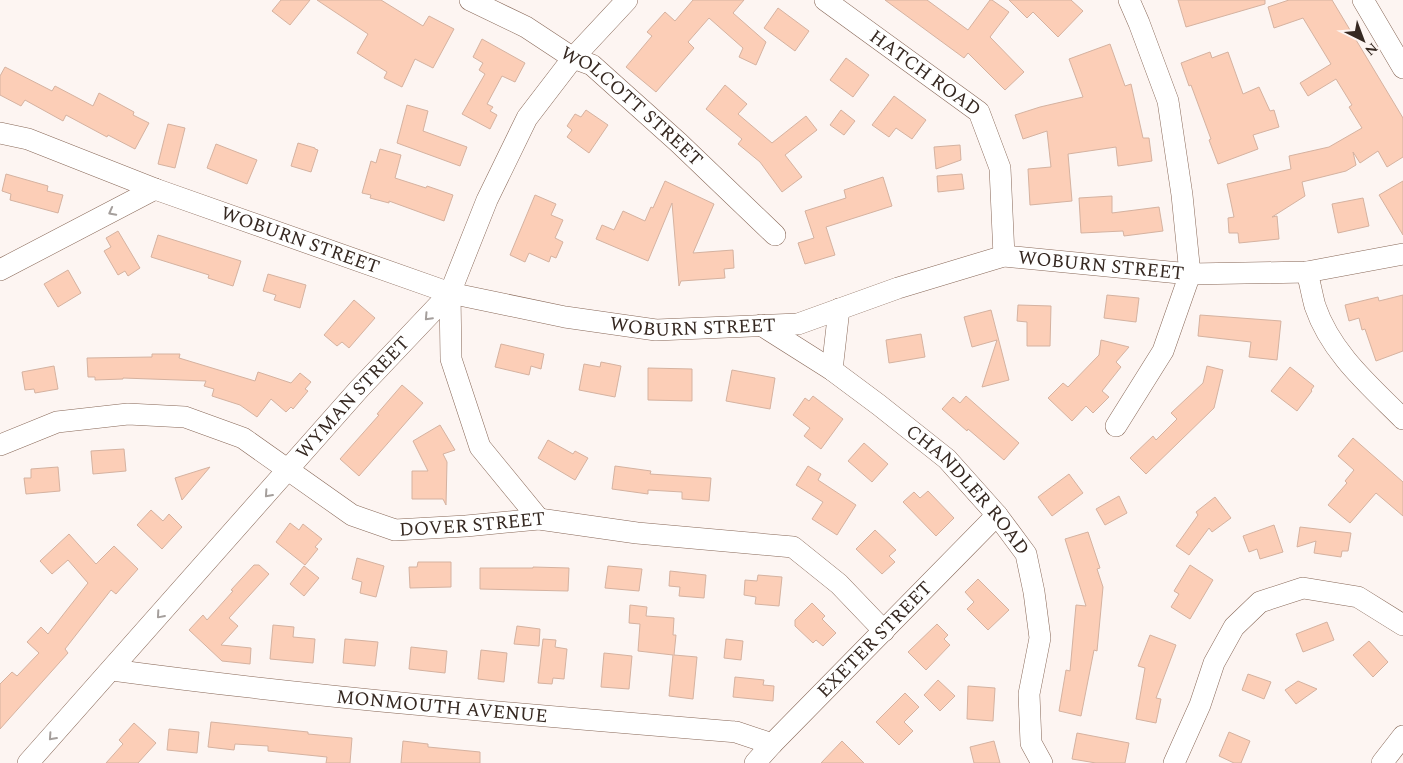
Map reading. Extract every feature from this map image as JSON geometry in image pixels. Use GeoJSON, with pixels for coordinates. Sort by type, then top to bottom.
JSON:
{"type":"FeatureCollection","features":[{"type":"Feature","properties":{"kind":"street","name":"WOLCOTT STREET"},"geometry":{"type":"LineString","coordinates":[[470,0],[526,27],[573,58],[592,65],[678,142],[776,235]]}},
{"type":"Feature","properties":{"kind":"street","name":"WYMAN STREET"},"geometry":{"type":"LineString","coordinates":[[28,763],[290,470],[359,389],[450,293],[487,200],[527,118],[573,58],[627,0]]}},
{"type":"Feature","properties":{"kind":"street","name":"HATCH ROAD"},"geometry":{"type":"LineString","coordinates":[[825,0],[979,112],[1000,168],[1004,256]]}},
{"type":"Feature","properties":{"kind":"street"},"geometry":{"type":"LineString","coordinates":[[1116,426],[1163,351],[1190,274],[1182,195],[1168,101],[1129,0]]}},
{"type":"Feature","properties":{"kind":"street"},"geometry":{"type":"LineString","coordinates":[[1363,0],[1403,68]]}},
{"type":"Feature","properties":{"kind":"street","name":"WOBURN STREET"},"geometry":{"type":"LineString","coordinates":[[0,133],[28,140],[155,189],[450,293],[565,317],[656,330],[798,324],[898,288],[1004,256],[1190,274],[1307,272],[1403,254]]}},
{"type":"Feature","properties":{"kind":"street"},"geometry":{"type":"LineString","coordinates":[[0,270],[155,189]]}},
{"type":"Feature","properties":{"kind":"street"},"geometry":{"type":"LineString","coordinates":[[1307,272],[1316,307],[1338,350],[1359,376],[1403,419]]}},
{"type":"Feature","properties":{"kind":"street"},"geometry":{"type":"LineString","coordinates":[[450,293],[451,359],[480,447],[539,519]]}},
{"type":"Feature","properties":{"kind":"street"},"geometry":{"type":"LineString","coordinates":[[832,370],[839,309]]}},
{"type":"Feature","properties":{"kind":"street","name":"CHANDLER ROAD"},"geometry":{"type":"LineString","coordinates":[[761,325],[832,370],[946,459],[997,515],[1026,554],[1034,592],[1040,638],[1029,694],[1031,743],[1042,763]]}},
{"type":"Feature","properties":{"kind":"street","name":"DOVER STREET"},"geometry":{"type":"LineString","coordinates":[[0,444],[57,422],[128,414],[185,417],[242,438],[352,515],[394,530],[539,519],[637,533],[793,547],[839,584],[884,631]]}},
{"type":"Feature","properties":{"kind":"street","name":"EXETER STREET"},"geometry":{"type":"LineString","coordinates":[[755,763],[997,515]]}},
{"type":"Feature","properties":{"kind":"street"},"geometry":{"type":"LineString","coordinates":[[1174,763],[1200,705],[1214,663],[1234,627],[1260,602],[1303,588],[1358,597],[1403,625]]}},
{"type":"Feature","properties":{"kind":"street","name":"MONMOUTH AVENUE"},"geometry":{"type":"LineString","coordinates":[[112,670],[227,686],[736,732],[772,744]]}},
{"type":"Feature","properties":{"kind":"street"},"geometry":{"type":"LineString","coordinates":[[1382,763],[1403,736]]}},
{"type":"Feature","properties":{"kind":"building"},"geometry":{"type":"Polygon","coordinates":[[[281,0],[310,0],[290,25],[272,11],[281,0]]]}},
{"type":"Feature","properties":{"kind":"building"},"geometry":{"type":"Polygon","coordinates":[[[317,0],[381,0],[423,26],[429,16],[454,29],[433,68],[415,59],[402,87],[384,78],[387,72],[357,53],[368,34],[317,0]]]}},
{"type":"Feature","properties":{"kind":"building"},"geometry":{"type":"Polygon","coordinates":[[[693,0],[744,0],[733,13],[766,42],[756,65],[739,57],[743,48],[709,18],[688,42],[694,48],[656,92],[626,67],[652,36],[647,32],[665,12],[675,21],[693,0]]]}},
{"type":"Feature","properties":{"kind":"building"},"geometry":{"type":"Polygon","coordinates":[[[885,0],[927,0],[968,30],[990,0],[992,0],[1009,12],[990,37],[1024,72],[1005,90],[968,53],[964,58],[885,0]]]}},
{"type":"Feature","properties":{"kind":"building"},"geometry":{"type":"Polygon","coordinates":[[[1009,0],[1071,0],[1083,11],[1058,37],[1033,12],[1027,18],[1009,0]]]}},
{"type":"Feature","properties":{"kind":"building"},"geometry":{"type":"Polygon","coordinates":[[[1178,0],[1265,0],[1265,4],[1186,27],[1178,0]]]}},
{"type":"Feature","properties":{"kind":"building"},"geometry":{"type":"Polygon","coordinates":[[[1289,0],[1332,0],[1403,118],[1403,157],[1387,167],[1378,151],[1360,163],[1353,152],[1356,165],[1346,171],[1302,182],[1305,196],[1272,217],[1277,216],[1279,239],[1239,243],[1238,233],[1229,233],[1228,218],[1234,217],[1227,184],[1291,169],[1289,156],[1329,147],[1362,128],[1349,107],[1352,105],[1336,79],[1308,96],[1300,83],[1331,64],[1303,18],[1274,28],[1268,7],[1289,0]]]}},
{"type":"Feature","properties":{"kind":"building"},"geometry":{"type":"Polygon","coordinates":[[[778,8],[809,31],[795,51],[764,28],[778,8]]]}},
{"type":"Feature","properties":{"kind":"building"},"geometry":{"type":"Polygon","coordinates":[[[482,39],[525,63],[515,82],[502,76],[487,104],[493,107],[490,111],[497,115],[490,129],[462,114],[485,74],[479,70],[483,63],[473,57],[482,39]]]}},
{"type":"Feature","properties":{"kind":"building"},"geometry":{"type":"Polygon","coordinates":[[[1110,44],[1125,86],[1131,84],[1143,138],[1149,138],[1152,161],[1118,166],[1116,147],[1068,154],[1072,201],[1030,205],[1028,169],[1051,167],[1047,131],[1023,139],[1015,115],[1083,97],[1069,59],[1110,44]]]}},
{"type":"Feature","properties":{"kind":"building"},"geometry":{"type":"Polygon","coordinates":[[[1210,52],[1212,58],[1228,52],[1243,94],[1259,87],[1270,111],[1274,110],[1279,127],[1253,135],[1258,149],[1218,164],[1209,140],[1211,139],[1181,63],[1210,52]]]}},
{"type":"Feature","properties":{"kind":"building"},"geometry":{"type":"Polygon","coordinates":[[[846,58],[869,75],[853,97],[830,80],[846,58]]]}},
{"type":"Feature","properties":{"kind":"building"},"geometry":{"type":"Polygon","coordinates":[[[5,67],[52,91],[55,86],[93,106],[99,93],[134,112],[133,115],[149,123],[135,149],[108,135],[107,137],[66,115],[63,121],[25,100],[21,106],[0,95],[0,76],[5,67]]]}},
{"type":"Feature","properties":{"kind":"building"},"geometry":{"type":"Polygon","coordinates":[[[725,85],[747,104],[738,114],[772,143],[806,116],[817,130],[785,155],[802,177],[782,192],[760,162],[738,144],[742,139],[706,109],[725,85]]]}},
{"type":"Feature","properties":{"kind":"building"},"geometry":{"type":"Polygon","coordinates":[[[894,96],[926,120],[912,139],[896,128],[889,137],[872,125],[894,96]]]}},
{"type":"Feature","properties":{"kind":"building"},"geometry":{"type":"Polygon","coordinates":[[[407,105],[428,111],[423,131],[467,147],[460,166],[397,143],[407,105]]]}},
{"type":"Feature","properties":{"kind":"building"},"geometry":{"type":"Polygon","coordinates":[[[586,110],[608,125],[589,153],[567,137],[572,130],[567,126],[575,114],[581,117],[586,110]]]}},
{"type":"Feature","properties":{"kind":"building"},"geometry":{"type":"Polygon","coordinates":[[[841,110],[855,121],[844,135],[830,125],[841,110]]]}},
{"type":"Feature","properties":{"kind":"building"},"geometry":{"type":"Polygon","coordinates":[[[168,124],[185,128],[175,168],[158,164],[168,124]]]}},
{"type":"Feature","properties":{"kind":"building"},"geometry":{"type":"Polygon","coordinates":[[[298,143],[318,150],[311,172],[291,166],[298,143]]]}},
{"type":"Feature","properties":{"kind":"building"},"geometry":{"type":"Polygon","coordinates":[[[216,144],[257,160],[247,184],[207,168],[216,144]]]}},
{"type":"Feature","properties":{"kind":"building"},"geometry":{"type":"Polygon","coordinates":[[[960,145],[961,160],[936,169],[934,147],[960,145]]]}},
{"type":"Feature","properties":{"kind":"building"},"geometry":{"type":"Polygon","coordinates":[[[380,149],[401,155],[395,178],[453,195],[444,221],[389,201],[389,203],[370,198],[371,195],[362,193],[371,161],[376,163],[380,149]]]}},
{"type":"Feature","properties":{"kind":"building"},"geometry":{"type":"Polygon","coordinates":[[[6,174],[48,186],[47,191],[63,195],[58,213],[10,200],[11,194],[2,191],[6,174]]]}},
{"type":"Feature","properties":{"kind":"building"},"geometry":{"type":"Polygon","coordinates":[[[962,174],[964,189],[938,192],[937,176],[962,174]]]}},
{"type":"Feature","properties":{"kind":"building"},"geometry":{"type":"Polygon","coordinates":[[[883,177],[892,206],[826,227],[835,255],[805,264],[798,243],[814,238],[805,211],[846,198],[844,190],[883,177]]]}},
{"type":"Feature","properties":{"kind":"building"},"geometry":{"type":"Polygon","coordinates":[[[665,181],[714,204],[693,253],[733,250],[734,268],[724,269],[725,278],[681,281],[679,286],[672,203],[648,261],[596,239],[602,225],[614,230],[623,211],[645,221],[665,181]]]}},
{"type":"Feature","properties":{"kind":"building"},"geometry":{"type":"Polygon","coordinates":[[[1403,181],[1403,235],[1379,195],[1403,181]]]}},
{"type":"Feature","properties":{"kind":"building"},"geometry":{"type":"Polygon","coordinates":[[[535,195],[556,204],[551,215],[563,220],[555,238],[563,242],[556,258],[551,256],[549,262],[529,253],[525,262],[510,255],[535,195]]]}},
{"type":"Feature","properties":{"kind":"building"},"geometry":{"type":"Polygon","coordinates":[[[1112,196],[1112,213],[1159,207],[1163,231],[1124,236],[1123,231],[1081,233],[1079,198],[1112,196]]]}},
{"type":"Feature","properties":{"kind":"building"},"geometry":{"type":"Polygon","coordinates":[[[1363,198],[1369,226],[1338,233],[1332,204],[1363,198]]]}},
{"type":"Feature","properties":{"kind":"building"},"geometry":{"type":"Polygon","coordinates":[[[118,231],[140,268],[128,276],[125,271],[118,275],[104,251],[111,247],[106,238],[118,231]]]}},
{"type":"Feature","properties":{"kind":"building"},"geometry":{"type":"Polygon","coordinates":[[[158,235],[241,261],[233,286],[208,278],[209,275],[151,257],[158,235]]]}},
{"type":"Feature","properties":{"kind":"building"},"geometry":{"type":"Polygon","coordinates":[[[68,270],[81,293],[58,307],[44,284],[68,270]]]}},
{"type":"Feature","properties":{"kind":"building"},"geometry":{"type":"Polygon","coordinates":[[[268,274],[306,285],[300,308],[274,300],[276,295],[263,291],[268,274]]]}},
{"type":"Feature","properties":{"kind":"building"},"geometry":{"type":"Polygon","coordinates":[[[1107,295],[1139,298],[1136,322],[1104,318],[1107,295]]]}},
{"type":"Feature","properties":{"kind":"building"},"geometry":{"type":"Polygon","coordinates":[[[1403,295],[1403,351],[1376,361],[1365,329],[1362,330],[1359,318],[1349,321],[1345,305],[1378,297],[1379,301],[1403,295]]]}},
{"type":"Feature","properties":{"kind":"building"},"geometry":{"type":"Polygon","coordinates":[[[354,300],[375,318],[349,348],[342,342],[337,346],[324,335],[354,300]]]}},
{"type":"Feature","properties":{"kind":"building"},"geometry":{"type":"Polygon","coordinates":[[[1018,305],[1051,306],[1050,346],[1027,346],[1027,322],[1017,321],[1018,305]]]}},
{"type":"Feature","properties":{"kind":"building"},"geometry":{"type":"Polygon","coordinates":[[[991,310],[1009,380],[982,387],[997,340],[972,347],[964,317],[991,310]]]}},
{"type":"Feature","properties":{"kind":"building"},"geometry":{"type":"Polygon","coordinates":[[[1200,315],[1281,321],[1277,360],[1249,357],[1251,342],[1198,336],[1200,315]]]}},
{"type":"Feature","properties":{"kind":"building"},"geometry":{"type":"Polygon","coordinates":[[[921,334],[925,357],[889,363],[886,340],[921,334]]]}},
{"type":"Feature","properties":{"kind":"building"},"geometry":{"type":"Polygon","coordinates":[[[1101,340],[1129,347],[1116,362],[1121,367],[1102,391],[1109,397],[1093,413],[1086,406],[1072,421],[1048,398],[1063,383],[1068,387],[1099,355],[1101,340]]]}},
{"type":"Feature","properties":{"kind":"building"},"geometry":{"type":"Polygon","coordinates":[[[501,344],[544,354],[541,369],[531,366],[529,375],[495,367],[501,344]]]}},
{"type":"Feature","properties":{"kind":"building"},"geometry":{"type":"Polygon","coordinates":[[[152,354],[180,354],[179,358],[255,381],[258,372],[291,383],[300,373],[311,382],[305,389],[308,391],[293,409],[291,407],[286,412],[271,399],[257,417],[240,405],[212,396],[214,389],[204,386],[206,381],[123,378],[95,380],[95,377],[88,377],[87,358],[152,357],[152,354]]]}},
{"type":"Feature","properties":{"kind":"building"},"geometry":{"type":"Polygon","coordinates":[[[601,362],[621,366],[615,397],[579,390],[584,364],[600,367],[601,362]]]}},
{"type":"Feature","properties":{"kind":"building"},"geometry":{"type":"Polygon","coordinates":[[[54,366],[58,389],[35,393],[34,389],[25,390],[22,372],[54,366]]]}},
{"type":"Feature","properties":{"kind":"building"},"geometry":{"type":"Polygon","coordinates":[[[1207,366],[1223,370],[1214,408],[1146,474],[1130,458],[1153,436],[1156,440],[1177,419],[1171,413],[1203,383],[1207,366]]]}},
{"type":"Feature","properties":{"kind":"building"},"geometry":{"type":"Polygon","coordinates":[[[1290,367],[1314,386],[1297,411],[1271,391],[1290,367]]]}},
{"type":"Feature","properties":{"kind":"building"},"geometry":{"type":"Polygon","coordinates":[[[648,368],[692,369],[692,401],[648,400],[648,368]]]}},
{"type":"Feature","properties":{"kind":"building"},"geometry":{"type":"Polygon","coordinates":[[[732,370],[775,378],[770,409],[726,401],[732,370]]]}},
{"type":"Feature","properties":{"kind":"building"},"geometry":{"type":"Polygon","coordinates":[[[402,385],[423,403],[359,476],[340,459],[379,415],[377,414],[402,385]]]}},
{"type":"Feature","properties":{"kind":"building"},"geometry":{"type":"Polygon","coordinates":[[[813,396],[843,419],[821,449],[804,436],[810,428],[793,415],[805,398],[809,401],[813,396]]]}},
{"type":"Feature","properties":{"kind":"building"},"geometry":{"type":"Polygon","coordinates":[[[966,396],[1019,443],[1004,460],[942,409],[953,397],[960,403],[966,396]]]}},
{"type":"Feature","properties":{"kind":"building"},"geometry":{"type":"Polygon","coordinates":[[[440,425],[455,450],[443,454],[447,462],[446,505],[443,499],[412,499],[412,471],[428,471],[413,441],[440,425]]]}},
{"type":"Feature","properties":{"kind":"building"},"geometry":{"type":"Polygon","coordinates":[[[1353,438],[1403,482],[1403,516],[1376,493],[1350,523],[1328,505],[1347,483],[1345,481],[1354,470],[1338,456],[1353,438]]]}},
{"type":"Feature","properties":{"kind":"building"},"geometry":{"type":"Polygon","coordinates":[[[548,440],[573,454],[575,451],[588,458],[575,480],[538,458],[548,440]]]}},
{"type":"Feature","properties":{"kind":"building"},"geometry":{"type":"Polygon","coordinates":[[[864,443],[888,464],[872,482],[848,461],[864,443]]]}},
{"type":"Feature","properties":{"kind":"building"},"geometry":{"type":"Polygon","coordinates":[[[124,449],[126,471],[93,474],[91,451],[124,449]]]}},
{"type":"Feature","properties":{"kind":"building"},"geometry":{"type":"Polygon","coordinates":[[[615,466],[651,471],[650,474],[711,478],[709,501],[682,499],[682,492],[648,490],[648,494],[612,489],[615,466]]]}},
{"type":"Feature","properties":{"kind":"building"},"geometry":{"type":"Polygon","coordinates":[[[808,466],[821,474],[818,480],[856,505],[837,535],[812,519],[823,502],[796,485],[808,466]]]}},
{"type":"Feature","properties":{"kind":"building"},"geometry":{"type":"Polygon","coordinates":[[[58,467],[60,491],[26,494],[24,478],[31,478],[31,469],[58,467]]]}},
{"type":"Feature","properties":{"kind":"building"},"geometry":{"type":"Polygon","coordinates":[[[210,467],[182,500],[175,478],[210,467]]]}},
{"type":"Feature","properties":{"kind":"building"},"geometry":{"type":"Polygon","coordinates":[[[1069,474],[1083,493],[1052,516],[1038,497],[1069,474]]]}},
{"type":"Feature","properties":{"kind":"building"},"geometry":{"type":"Polygon","coordinates":[[[928,491],[954,518],[936,536],[903,502],[914,492],[920,498],[928,491]]]}},
{"type":"Feature","properties":{"kind":"building"},"geometry":{"type":"Polygon","coordinates":[[[1119,496],[1127,513],[1105,525],[1096,509],[1119,496]]]}},
{"type":"Feature","properties":{"kind":"building"},"geometry":{"type":"Polygon","coordinates":[[[1215,497],[1231,518],[1212,532],[1209,528],[1189,555],[1176,546],[1198,515],[1196,512],[1215,497]]]}},
{"type":"Feature","properties":{"kind":"building"},"geometry":{"type":"Polygon","coordinates":[[[151,510],[163,521],[169,514],[182,527],[162,549],[137,525],[151,510]]]}},
{"type":"Feature","properties":{"kind":"building"},"geometry":{"type":"Polygon","coordinates":[[[290,523],[299,530],[303,524],[322,539],[315,547],[318,549],[305,565],[276,542],[290,523]]]}},
{"type":"Feature","properties":{"kind":"building"},"geometry":{"type":"Polygon","coordinates":[[[1274,525],[1283,552],[1260,559],[1257,549],[1249,552],[1243,536],[1274,525]]]}},
{"type":"Feature","properties":{"kind":"building"},"geometry":{"type":"Polygon","coordinates":[[[1300,527],[1351,533],[1348,551],[1342,551],[1341,557],[1314,553],[1316,541],[1297,547],[1300,527]]]}},
{"type":"Feature","properties":{"kind":"building"},"geometry":{"type":"Polygon","coordinates":[[[875,530],[896,550],[889,556],[895,562],[882,574],[856,549],[875,530]]]}},
{"type":"Feature","properties":{"kind":"building"},"geometry":{"type":"Polygon","coordinates":[[[1088,532],[1100,568],[1097,569],[1103,587],[1097,651],[1094,650],[1081,716],[1059,711],[1066,670],[1070,671],[1076,605],[1086,606],[1065,539],[1088,532]]]}},
{"type":"Feature","properties":{"kind":"building"},"geometry":{"type":"Polygon","coordinates":[[[69,534],[96,564],[114,546],[138,569],[116,594],[111,590],[65,649],[68,653],[0,729],[0,684],[12,672],[17,676],[39,653],[27,642],[41,627],[48,634],[88,583],[68,560],[52,574],[40,561],[69,534]]]}},
{"type":"Feature","properties":{"kind":"building"},"geometry":{"type":"Polygon","coordinates":[[[357,558],[384,566],[376,597],[360,593],[362,582],[352,579],[357,558]]]}},
{"type":"Feature","properties":{"kind":"building"},"geometry":{"type":"Polygon","coordinates":[[[418,562],[451,562],[451,587],[410,588],[409,567],[417,567],[418,562]]]}},
{"type":"Feature","properties":{"kind":"building"},"geometry":{"type":"Polygon","coordinates":[[[254,565],[259,565],[269,574],[229,618],[238,626],[221,645],[251,648],[250,664],[222,661],[189,630],[203,615],[207,620],[254,565]]]}},
{"type":"Feature","properties":{"kind":"building"},"geometry":{"type":"Polygon","coordinates":[[[1190,565],[1213,580],[1190,619],[1171,607],[1179,594],[1174,591],[1190,565]]]}},
{"type":"Feature","properties":{"kind":"building"},"geometry":{"type":"Polygon","coordinates":[[[304,566],[319,578],[304,596],[290,584],[304,566]]]}},
{"type":"Feature","properties":{"kind":"building"},"geometry":{"type":"Polygon","coordinates":[[[608,566],[642,569],[639,591],[605,588],[608,566]]]}},
{"type":"Feature","properties":{"kind":"building"},"geometry":{"type":"Polygon","coordinates":[[[480,568],[569,568],[568,591],[480,589],[480,568]]]}},
{"type":"Feature","properties":{"kind":"building"},"geometry":{"type":"Polygon","coordinates":[[[670,571],[706,575],[704,598],[679,596],[680,587],[669,586],[670,571]]]}},
{"type":"Feature","properties":{"kind":"building"},"geometry":{"type":"Polygon","coordinates":[[[758,575],[782,577],[779,606],[755,604],[756,597],[744,595],[745,580],[757,581],[758,575]]]}},
{"type":"Feature","properties":{"kind":"building"},"geometry":{"type":"Polygon","coordinates":[[[978,579],[1009,610],[988,630],[967,609],[974,602],[965,592],[978,579]]]}},
{"type":"Feature","properties":{"kind":"building"},"geometry":{"type":"Polygon","coordinates":[[[812,603],[825,616],[822,619],[836,633],[823,646],[816,640],[813,643],[795,626],[795,620],[812,603]]]}},
{"type":"Feature","properties":{"kind":"building"},"geometry":{"type":"Polygon","coordinates":[[[630,605],[647,607],[646,616],[674,618],[673,635],[676,635],[674,655],[697,657],[693,699],[669,696],[673,655],[638,651],[640,624],[629,623],[630,605]]]}},
{"type":"Feature","properties":{"kind":"building"},"geometry":{"type":"Polygon","coordinates":[[[1327,622],[1334,640],[1303,652],[1296,634],[1327,622]]]}},
{"type":"Feature","properties":{"kind":"building"},"geometry":{"type":"Polygon","coordinates":[[[937,624],[948,635],[944,639],[950,645],[926,670],[908,652],[937,624]]]}},
{"type":"Feature","properties":{"kind":"building"},"geometry":{"type":"Polygon","coordinates":[[[273,625],[294,627],[293,637],[315,639],[313,663],[270,659],[273,625]]]}},
{"type":"Feature","properties":{"kind":"building"},"geometry":{"type":"Polygon","coordinates":[[[517,626],[540,629],[539,646],[514,644],[517,626]]]}},
{"type":"Feature","properties":{"kind":"building"},"geometry":{"type":"Polygon","coordinates":[[[1150,635],[1176,645],[1156,698],[1161,699],[1156,723],[1136,719],[1145,668],[1138,666],[1150,635]]]}},
{"type":"Feature","properties":{"kind":"building"},"geometry":{"type":"Polygon","coordinates":[[[345,639],[378,642],[375,666],[343,663],[345,639]]]}},
{"type":"Feature","properties":{"kind":"building"},"geometry":{"type":"Polygon","coordinates":[[[543,639],[556,640],[555,647],[567,649],[564,679],[553,678],[552,684],[538,683],[543,639]]]}},
{"type":"Feature","properties":{"kind":"building"},"geometry":{"type":"Polygon","coordinates":[[[726,639],[743,641],[741,660],[724,658],[726,639]]]}},
{"type":"Feature","properties":{"kind":"building"},"geometry":{"type":"Polygon","coordinates":[[[1369,641],[1388,662],[1373,677],[1353,655],[1369,641]]]}},
{"type":"Feature","properties":{"kind":"building"},"geometry":{"type":"Polygon","coordinates":[[[411,647],[447,651],[445,673],[409,669],[411,647]]]}},
{"type":"Feature","properties":{"kind":"building"},"geometry":{"type":"Polygon","coordinates":[[[481,650],[507,653],[504,682],[478,679],[481,650]]]}},
{"type":"Feature","properties":{"kind":"building"},"geometry":{"type":"Polygon","coordinates":[[[604,653],[632,656],[629,689],[601,687],[604,653]]]}},
{"type":"Feature","properties":{"kind":"building"},"geometry":{"type":"Polygon","coordinates":[[[1248,674],[1271,682],[1264,699],[1242,690],[1248,674]]]}},
{"type":"Feature","properties":{"kind":"building"},"geometry":{"type":"Polygon","coordinates":[[[735,677],[764,680],[763,685],[774,686],[773,701],[733,697],[735,677]]]}},
{"type":"Feature","properties":{"kind":"building"},"geometry":{"type":"Polygon","coordinates":[[[938,680],[955,696],[940,711],[924,695],[938,680]]]}},
{"type":"Feature","properties":{"kind":"building"},"geometry":{"type":"Polygon","coordinates":[[[1298,681],[1317,689],[1296,704],[1285,690],[1298,681]]]}},
{"type":"Feature","properties":{"kind":"building"},"geometry":{"type":"Polygon","coordinates":[[[968,686],[995,688],[993,721],[967,719],[968,686]]]}},
{"type":"Feature","properties":{"kind":"building"},"geometry":{"type":"Polygon","coordinates":[[[905,693],[919,707],[904,722],[913,731],[899,745],[876,722],[905,693]]]}},
{"type":"Feature","properties":{"kind":"building"},"geometry":{"type":"Polygon","coordinates":[[[211,722],[352,738],[350,763],[326,763],[327,757],[268,751],[268,746],[235,744],[234,750],[208,747],[211,722]]]}},
{"type":"Feature","properties":{"kind":"building"},"geometry":{"type":"Polygon","coordinates":[[[134,723],[156,743],[138,763],[106,763],[123,744],[119,740],[134,723]]]}},
{"type":"Feature","properties":{"kind":"building"},"geometry":{"type":"Polygon","coordinates":[[[169,729],[199,732],[197,753],[167,750],[169,729]]]}},
{"type":"Feature","properties":{"kind":"building"},"geometry":{"type":"Polygon","coordinates":[[[1229,732],[1250,741],[1241,763],[1234,763],[1219,756],[1229,732]]]}},
{"type":"Feature","properties":{"kind":"building"},"geometry":{"type":"Polygon","coordinates":[[[1077,733],[1129,743],[1125,763],[1096,763],[1072,759],[1077,733]]]}},
{"type":"Feature","properties":{"kind":"building"},"geometry":{"type":"Polygon","coordinates":[[[403,741],[428,744],[428,747],[480,752],[480,763],[401,763],[403,741]]]}},
{"type":"Feature","properties":{"kind":"building"},"geometry":{"type":"Polygon","coordinates":[[[842,741],[864,763],[821,763],[842,741]]]}},
{"type":"Feature","properties":{"kind":"building"},"geometry":{"type":"Polygon","coordinates":[[[994,741],[1000,763],[974,763],[970,747],[994,741]]]}}]}
